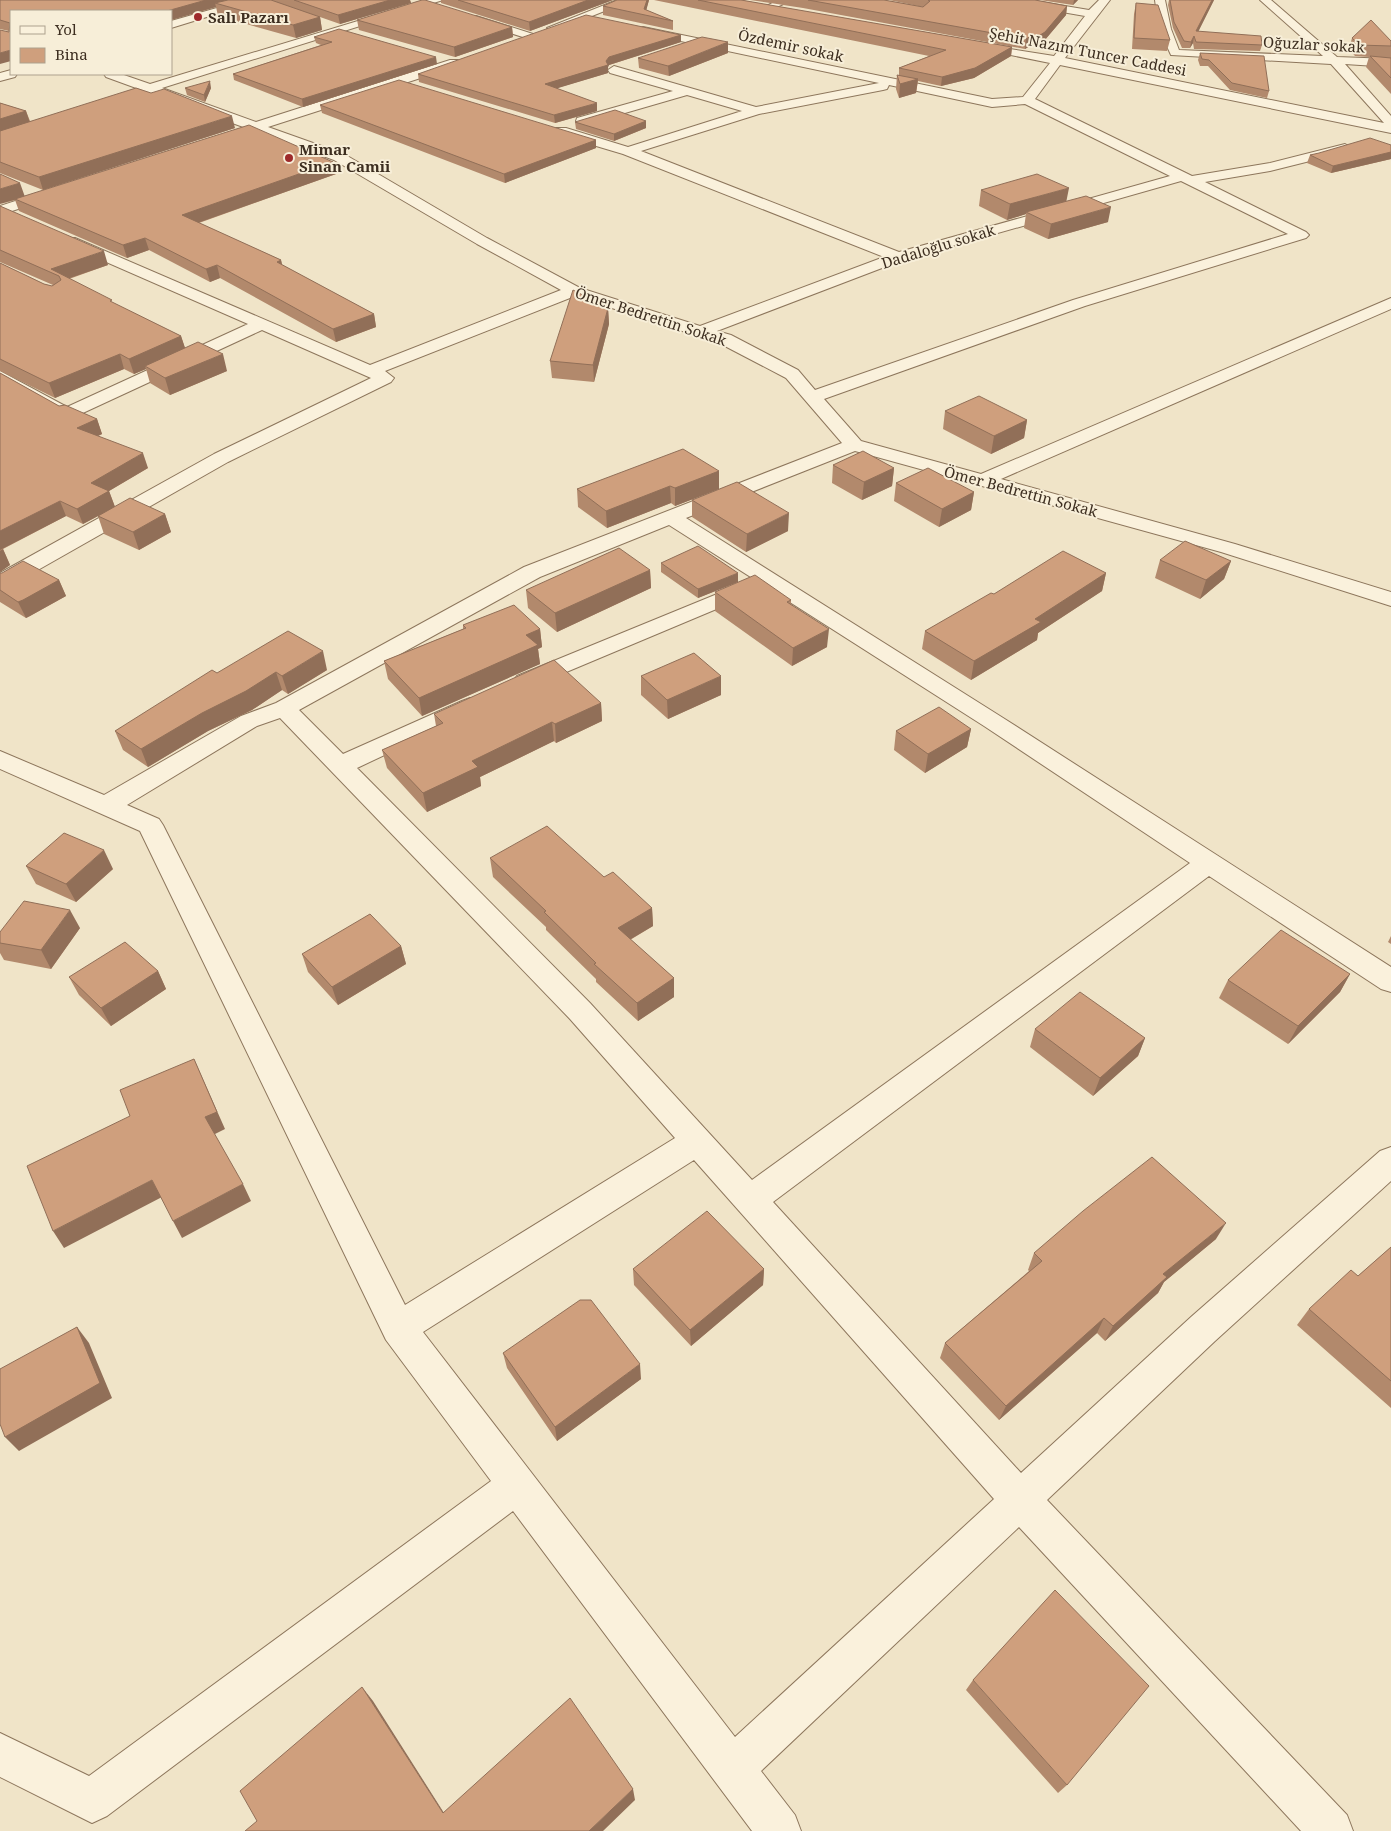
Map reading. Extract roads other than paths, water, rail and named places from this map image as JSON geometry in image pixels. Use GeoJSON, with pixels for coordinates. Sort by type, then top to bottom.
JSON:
{"type":"FeatureCollection","features":[{"type":"Feature","properties":{"kind":"street"},"geometry":{"type":"LineString","coordinates":[[512,42],[585,17],[627,0]]}},
{"type":"Feature","properties":{"kind":"street"},"geometry":{"type":"LineString","coordinates":[[1010,0],[1091,14]]}},
{"type":"Feature","properties":{"kind":"street"},"geometry":{"type":"LineString","coordinates":[[812,397],[1080,303],[1301,235],[1026,100],[1042,83],[1091,14],[1105,0]]}},
{"type":"Feature","properties":{"kind":"street"},"geometry":{"type":"LineString","coordinates":[[1160,0],[1165,29],[1175,53],[1198,89]]}},
{"type":"Feature","properties":{"kind":"street"},"geometry":{"type":"LineString","coordinates":[[1265,0],[1335,61],[1391,124]]}},
{"type":"Feature","properties":{"kind":"street"},"geometry":{"type":"LineString","coordinates":[[172,25],[252,1]]}},
{"type":"Feature","properties":{"kind":"street"},"geometry":{"type":"LineString","coordinates":[[147,91],[339,30],[420,2],[441,5]]}},
{"type":"Feature","properties":{"kind":"street"},"geometry":{"type":"LineString","coordinates":[[764,7],[787,6]]}},
{"type":"Feature","properties":{"kind":"street"},"geometry":{"type":"LineString","coordinates":[[463,15],[529,36]]}},
{"type":"Feature","properties":{"kind":"street"},"geometry":{"type":"LineString","coordinates":[[585,17],[604,21]]}},
{"type":"Feature","properties":{"kind":"street"},"geometry":{"type":"LineString","coordinates":[[320,23],[358,36]]}},
{"type":"Feature","properties":{"kind":"street","name":"Özdemir sokak"},"geometry":{"type":"LineString","coordinates":[[633,28],[992,103],[1026,100]]}},
{"type":"Feature","properties":{"kind":"street"},"geometry":{"type":"LineString","coordinates":[[675,50],[701,42]]}},
{"type":"Feature","properties":{"kind":"street","name":"Şehit Nazım Tuncer Caddesi"},"geometry":{"type":"LineString","coordinates":[[959,42],[1134,75],[1391,130]]}},
{"type":"Feature","properties":{"kind":"street","name":"Oğuzlar sokak"},"geometry":{"type":"LineString","coordinates":[[1175,53],[1391,63]]}},
{"type":"Feature","properties":{"kind":"street"},"geometry":{"type":"LineString","coordinates":[[230,136],[458,62],[435,58]]}},
{"type":"Feature","properties":{"kind":"street"},"geometry":{"type":"LineString","coordinates":[[631,65],[614,70],[756,111]]}},
{"type":"Feature","properties":{"kind":"street","name":"Ömer Bedrettin Sokak"},"geometry":{"type":"LineString","coordinates":[[112,75],[147,91],[258,126],[339,157],[482,241],[574,291],[725,339],[792,374],[854,445],[1228,548],[1391,599]]}},
{"type":"Feature","properties":{"kind":"street"},"geometry":{"type":"LineString","coordinates":[[398,81],[425,89]]}},
{"type":"Feature","properties":{"kind":"street"},"geometry":{"type":"LineString","coordinates":[[628,151],[756,111],[894,84]]}},
{"type":"Feature","properties":{"kind":"street"},"geometry":{"type":"LineString","coordinates":[[687,91],[550,128],[628,151],[898,256]]}},
{"type":"Feature","properties":{"kind":"street"},"geometry":{"type":"LineString","coordinates":[[1374,138],[1391,130]]}},
{"type":"Feature","properties":{"kind":"street","name":"Dadaloğlu sokak"},"geometry":{"type":"LineString","coordinates":[[701,331],[898,256],[1184,179],[1270,167],[1357,144]]}},
{"type":"Feature","properties":{"kind":"street"},"geometry":{"type":"LineString","coordinates":[[1,211],[70,188]]}},
{"type":"Feature","properties":{"kind":"street"},"geometry":{"type":"LineString","coordinates":[[25,189],[42,197]]}},
{"type":"Feature","properties":{"kind":"street"},"geometry":{"type":"LineString","coordinates":[[1,211],[20,218]]}},
{"type":"Feature","properties":{"kind":"street"},"geometry":{"type":"LineString","coordinates":[[0,582],[221,458],[386,378],[55,234]]}},
{"type":"Feature","properties":{"kind":"street"},"geometry":{"type":"LineString","coordinates":[[370,371],[574,291]]}},
{"type":"Feature","properties":{"kind":"street"},"geometry":{"type":"LineString","coordinates":[[983,480],[1391,303]]}},
{"type":"Feature","properties":{"kind":"street"},"geometry":{"type":"LineString","coordinates":[[0,376],[66,414],[262,324]]}},
{"type":"Feature","properties":{"kind":"street"},"geometry":{"type":"LineString","coordinates":[[105,806],[249,721],[284,708],[532,572],[854,445]]}},
{"type":"Feature","properties":{"kind":"street"},"geometry":{"type":"LineString","coordinates":[[672,518],[992,721],[1391,981]]}},
{"type":"Feature","properties":{"kind":"street"},"geometry":{"type":"LineString","coordinates":[[341,765],[556,667],[768,579]]}},
{"type":"Feature","properties":{"kind":"street"},"geometry":{"type":"LineString","coordinates":[[284,708],[580,1012],[1020,1500],[1331,1831]]}},
{"type":"Feature","properties":{"kind":"street"},"geometry":{"type":"LineString","coordinates":[[4,765],[150,825],[398,1328],[779,1831]]}},
{"type":"Feature","properties":{"kind":"street"},"geometry":{"type":"LineString","coordinates":[[750,1200],[1209,862]]}},
{"type":"Feature","properties":{"kind":"street"},"geometry":{"type":"LineString","coordinates":[[398,1328],[697,1141]]}},
{"type":"Feature","properties":{"kind":"street"},"geometry":{"type":"LineString","coordinates":[[732,1769],[1203,1329],[1391,1161]]}},
{"type":"Feature","properties":{"kind":"street"},"geometry":{"type":"LineString","coordinates":[[0,1754],[92,1801],[517,1485]]}},
{"type":"Feature","properties":{"kind":"place","name":"Salı Pazarı"},"geometry":{"type":"Point","coordinates":[198,17]}},
{"type":"Feature","properties":{"kind":"place","name":"Mimar Sinan Camii"},"geometry":{"type":"Point","coordinates":[289,158]}}]}
